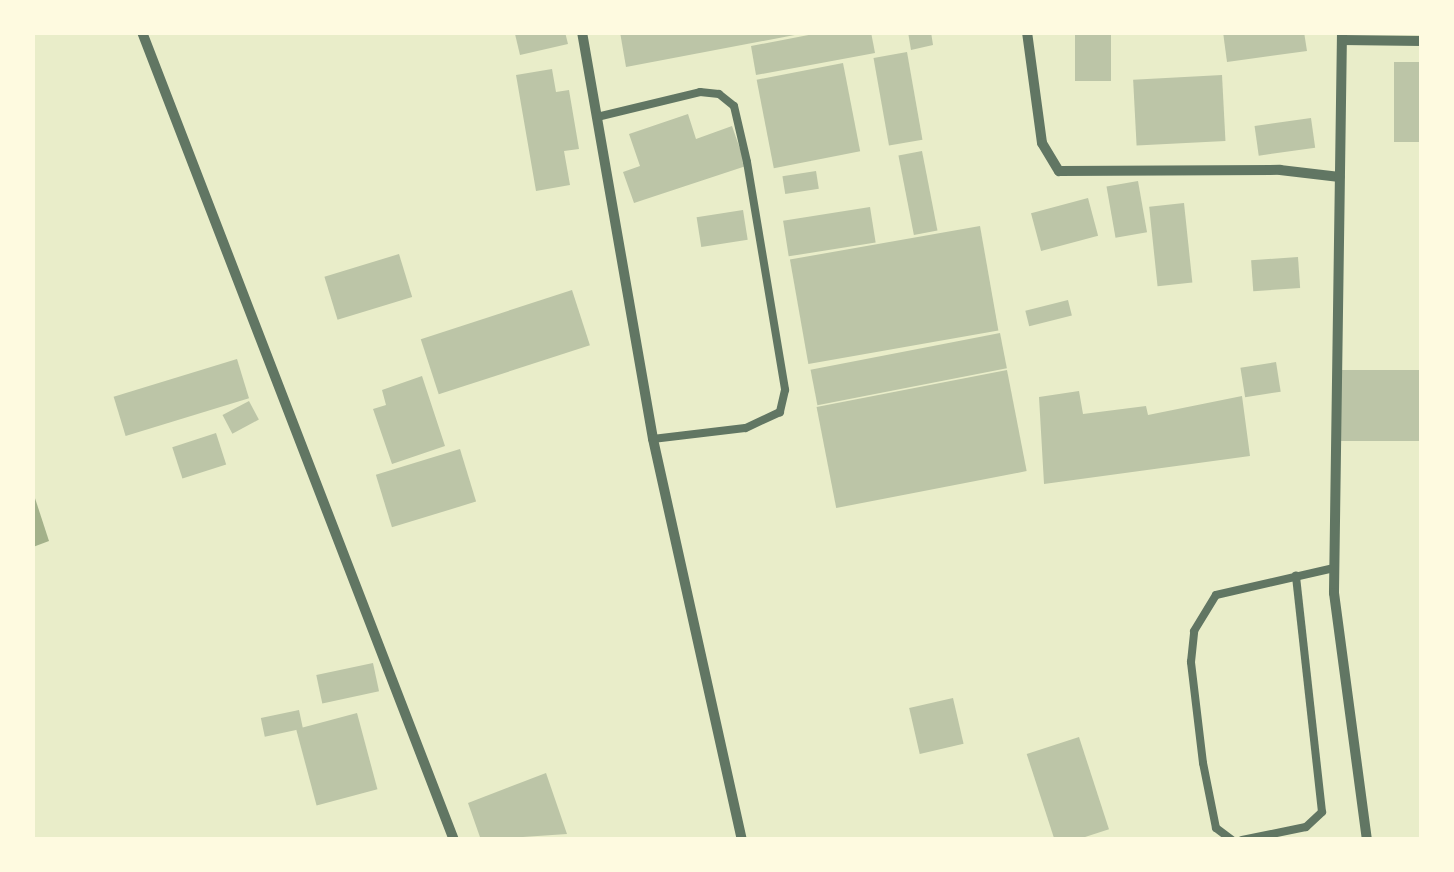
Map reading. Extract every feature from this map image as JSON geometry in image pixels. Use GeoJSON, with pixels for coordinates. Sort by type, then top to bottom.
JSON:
{"type":"FeatureCollection","features":[{"type":"Feature","properties":{"kind":"street"},"geometry":{"type":"LineString","coordinates":[[142,32],[454,840]]}},
{"type":"Feature","properties":{"kind":"street"},"geometry":{"type":"LineString","coordinates":[[582,32],[652,439],[742,840]]}},
{"type":"Feature","properties":{"kind":"street"},"geometry":{"type":"LineString","coordinates":[[1027,32],[1042,143],[1060,171],[1280,170],[1340,177]]}},
{"type":"Feature","properties":{"kind":"street"},"geometry":{"type":"LineString","coordinates":[[1366,840],[1334,568],[1342,36],[1422,41]]}},
{"type":"Feature","properties":{"kind":"lane"},"geometry":{"type":"LineString","coordinates":[[597,117],[700,92],[719,94],[734,106],[748,162],[785,390],[780,412],[744,428],[652,439]]}},
{"type":"Feature","properties":{"kind":"lane"},"geometry":{"type":"LineString","coordinates":[[1232,840],[1216,828],[1203,764],[1191,662],[1194,631],[1216,595],[1334,568]]}},
{"type":"Feature","properties":{"kind":"lane"},"geometry":{"type":"LineString","coordinates":[[1242,840],[1306,827],[1322,812],[1296,576]]}},
{"type":"Feature","properties":{"kind":"shaded area"},"geometry":{"type":"Polygon","coordinates":[[[32,489],[49,541],[33,547],[32,547],[32,489]]]}},
{"type":"Feature","properties":{"kind":"building"},"geometry":{"type":"Polygon","coordinates":[[[565,32],[568,44],[520,55],[515,34],[565,32]]]}},
{"type":"Feature","properties":{"kind":"building"},"geometry":{"type":"Polygon","coordinates":[[[620,32],[800,32],[800,34],[626,67],[620,32]]]}},
{"type":"Feature","properties":{"kind":"building"},"geometry":{"type":"Polygon","coordinates":[[[824,32],[871,32],[875,53],[756,75],[751,46],[824,32]]]}},
{"type":"Feature","properties":{"kind":"building"},"geometry":{"type":"Polygon","coordinates":[[[908,32],[931,32],[933,45],[911,50],[908,32]]]}},
{"type":"Feature","properties":{"kind":"building"},"geometry":{"type":"Polygon","coordinates":[[[1075,32],[1111,32],[1111,81],[1075,81],[1075,32]]]}},
{"type":"Feature","properties":{"kind":"building"},"geometry":{"type":"Polygon","coordinates":[[[1223,32],[1304,32],[1307,51],[1227,62],[1223,32]]]}},
{"type":"Feature","properties":{"kind":"building"},"geometry":{"type":"Polygon","coordinates":[[[907,52],[922,140],[889,146],[874,58],[907,52]]]}},
{"type":"Feature","properties":{"kind":"building"},"geometry":{"type":"Polygon","coordinates":[[[1394,62],[1422,62],[1422,142],[1394,142],[1394,62]]]}},
{"type":"Feature","properties":{"kind":"building"},"geometry":{"type":"Polygon","coordinates":[[[843,63],[860,151],[774,168],[757,80],[843,63]]]}},
{"type":"Feature","properties":{"kind":"building"},"geometry":{"type":"Polygon","coordinates":[[[552,69],[556,92],[569,90],[579,149],[564,151],[570,185],[536,191],[516,75],[552,69]]]}},
{"type":"Feature","properties":{"kind":"building"},"geometry":{"type":"Polygon","coordinates":[[[1222,75],[1225,141],[1137,146],[1133,80],[1222,75]]]}},
{"type":"Feature","properties":{"kind":"building"},"geometry":{"type":"Polygon","coordinates":[[[688,114],[696,139],[732,126],[746,166],[634,203],[623,172],[640,166],[629,134],[688,114]]]}},
{"type":"Feature","properties":{"kind":"building"},"geometry":{"type":"Polygon","coordinates":[[[1311,118],[1315,148],[1259,156],[1255,126],[1311,118]]]}},
{"type":"Feature","properties":{"kind":"building"},"geometry":{"type":"Polygon","coordinates":[[[922,151],[937,231],[914,235],[898,156],[922,151]]]}},
{"type":"Feature","properties":{"kind":"building"},"geometry":{"type":"Polygon","coordinates":[[[816,171],[819,189],[785,194],[782,176],[816,171]]]}},
{"type":"Feature","properties":{"kind":"building"},"geometry":{"type":"Polygon","coordinates":[[[1138,181],[1147,232],[1116,238],[1106,187],[1138,181]]]}},
{"type":"Feature","properties":{"kind":"building"},"geometry":{"type":"Polygon","coordinates":[[[1088,198],[1098,236],[1041,251],[1031,213],[1088,198]]]}},
{"type":"Feature","properties":{"kind":"building"},"geometry":{"type":"Polygon","coordinates":[[[1184,203],[1192,283],[1158,286],[1149,207],[1184,203]]]}},
{"type":"Feature","properties":{"kind":"building"},"geometry":{"type":"Polygon","coordinates":[[[870,207],[876,243],[789,256],[783,221],[870,207]]]}},
{"type":"Feature","properties":{"kind":"building"},"geometry":{"type":"Polygon","coordinates":[[[743,210],[748,240],[701,247],[697,217],[743,210]]]}},
{"type":"Feature","properties":{"kind":"building"},"geometry":{"type":"Polygon","coordinates":[[[980,226],[998,330],[808,364],[790,260],[980,226]]]}},
{"type":"Feature","properties":{"kind":"building"},"geometry":{"type":"Polygon","coordinates":[[[399,254],[412,297],[338,320],[324,277],[399,254]]]}},
{"type":"Feature","properties":{"kind":"building"},"geometry":{"type":"Polygon","coordinates":[[[1298,257],[1300,288],[1253,291],[1251,260],[1298,257]]]}},
{"type":"Feature","properties":{"kind":"building"},"geometry":{"type":"Polygon","coordinates":[[[572,290],[590,345],[439,394],[421,339],[572,290]]]}},
{"type":"Feature","properties":{"kind":"building"},"geometry":{"type":"Polygon","coordinates":[[[1068,300],[1072,316],[1029,326],[1025,311],[1068,300]]]}},
{"type":"Feature","properties":{"kind":"building"},"geometry":{"type":"Polygon","coordinates":[[[1000,333],[1007,368],[817,405],[811,370],[1000,333]]]}},
{"type":"Feature","properties":{"kind":"building"},"geometry":{"type":"Polygon","coordinates":[[[237,359],[249,398],[126,436],[114,397],[237,359]]]}},
{"type":"Feature","properties":{"kind":"building"},"geometry":{"type":"Polygon","coordinates":[[[1276,362],[1281,392],[1245,397],[1240,368],[1276,362]]]}},
{"type":"Feature","properties":{"kind":"building"},"geometry":{"type":"Polygon","coordinates":[[[1007,370],[1027,471],[836,508],[817,407],[1007,370]]]}},
{"type":"Feature","properties":{"kind":"building"},"geometry":{"type":"Polygon","coordinates":[[[1339,370],[1422,370],[1422,441],[1339,441],[1339,370]]]}},
{"type":"Feature","properties":{"kind":"building"},"geometry":{"type":"Polygon","coordinates":[[[422,376],[445,446],[392,464],[373,409],[386,405],[382,390],[422,376]]]}},
{"type":"Feature","properties":{"kind":"building"},"geometry":{"type":"Polygon","coordinates":[[[1079,391],[1083,414],[1146,406],[1148,415],[1242,396],[1250,456],[1044,484],[1039,397],[1079,391]]]}},
{"type":"Feature","properties":{"kind":"building"},"geometry":{"type":"Polygon","coordinates":[[[249,401],[259,420],[232,434],[223,415],[249,401]]]}},
{"type":"Feature","properties":{"kind":"building"},"geometry":{"type":"Polygon","coordinates":[[[216,433],[226,464],[182,479],[172,447],[216,433]]]}},
{"type":"Feature","properties":{"kind":"building"},"geometry":{"type":"Polygon","coordinates":[[[460,449],[476,502],[392,527],[376,475],[460,449]]]}},
{"type":"Feature","properties":{"kind":"building"},"geometry":{"type":"Polygon","coordinates":[[[373,663],[379,691],[322,703],[316,675],[373,663]]]}},
{"type":"Feature","properties":{"kind":"building"},"geometry":{"type":"Polygon","coordinates":[[[953,698],[964,744],[920,754],[909,708],[953,698]]]}},
{"type":"Feature","properties":{"kind":"building"},"geometry":{"type":"Polygon","coordinates":[[[299,710],[303,729],[265,737],[261,718],[299,710]]]}},
{"type":"Feature","properties":{"kind":"building"},"geometry":{"type":"Polygon","coordinates":[[[357,713],[377,789],[317,806],[296,729],[357,713]]]}},
{"type":"Feature","properties":{"kind":"building"},"geometry":{"type":"Polygon","coordinates":[[[1079,737],[1109,829],[1076,840],[1055,840],[1027,754],[1079,737]]]}},
{"type":"Feature","properties":{"kind":"building"},"geometry":{"type":"Polygon","coordinates":[[[546,773],[567,834],[481,840],[468,803],[546,773]]]}}]}
